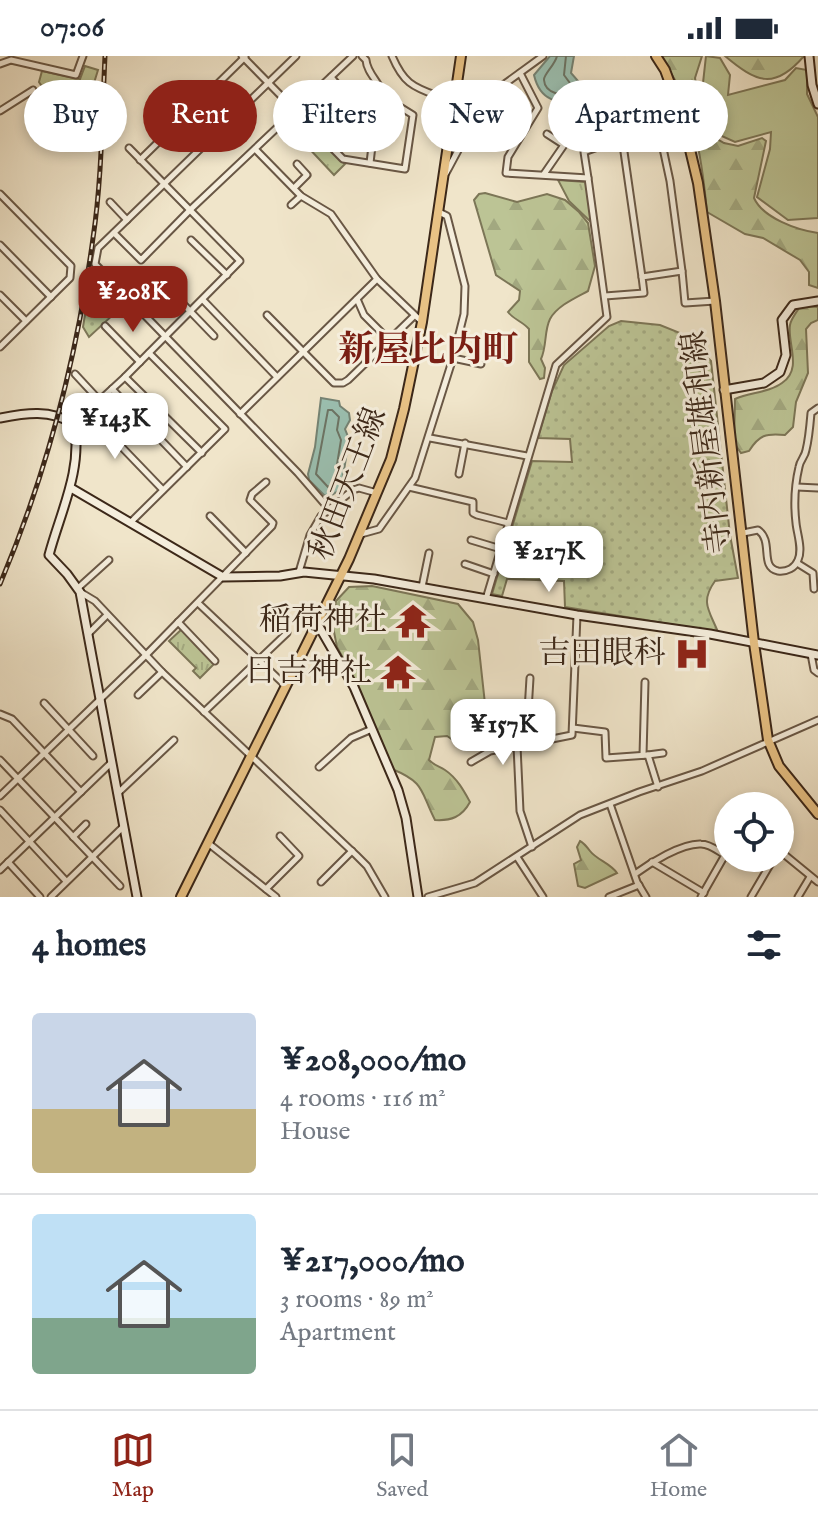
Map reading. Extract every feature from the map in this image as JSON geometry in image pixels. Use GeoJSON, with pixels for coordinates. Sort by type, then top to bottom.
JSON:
{"type":"FeatureCollection","features":[{"type":"Feature","properties":{"kind":"main road","name":"秋田天王線"},"geometry":{"type":"LineString","coordinates":[[457,80],[461,56]]}},
{"type":"Feature","properties":{"kind":"main road","name":"寺内新屋雄和線"},"geometry":{"type":"LineString","coordinates":[[656,56],[669,80]]}},
{"type":"Feature","properties":{"kind":"main road","name":"秋田天王線"},"geometry":{"type":"LineString","coordinates":[[181,897],[360,534],[391,459],[404,409],[446,152]]}},
{"type":"Feature","properties":{"kind":"main road","name":"寺内新屋雄和線"},"geometry":{"type":"LineString","coordinates":[[691,152],[715,301],[731,458],[768,740],[779,766],[818,814]]}},
{"type":"Feature","properties":{"kind":"street"},"geometry":{"type":"LineString","coordinates":[[0,64],[11,60],[76,75],[83,56]]}},
{"type":"Feature","properties":{"kind":"street"},"geometry":{"type":"LineString","coordinates":[[296,56],[98,248],[95,264],[298,473],[329,509]]}},
{"type":"Feature","properties":{"kind":"street"},"geometry":{"type":"LineString","coordinates":[[328,80],[353,56]]}},
{"type":"Feature","properties":{"kind":"street"},"geometry":{"type":"LineString","coordinates":[[362,56],[377,80]]}},
{"type":"Feature","properties":{"kind":"street"},"geometry":{"type":"LineString","coordinates":[[392,56],[401,76],[421,90]]}},
{"type":"Feature","properties":{"kind":"street"},"geometry":{"type":"LineString","coordinates":[[443,178],[477,115],[499,88],[543,56]]}},
{"type":"Feature","properties":{"kind":"street"},"geometry":{"type":"LineString","coordinates":[[809,56],[818,104]]}},
{"type":"Feature","properties":{"kind":"street"},"geometry":{"type":"LineString","coordinates":[[140,160],[244,57],[273,87]]}},
{"type":"Feature","properties":{"kind":"street"},"geometry":{"type":"LineString","coordinates":[[520,73],[538,108],[508,157],[506,173],[588,178]]}},
{"type":"Feature","properties":{"kind":"street"},"geometry":{"type":"LineString","coordinates":[[0,111],[24,96]]}},
{"type":"Feature","properties":{"kind":"street"},"geometry":{"type":"LineString","coordinates":[[336,152],[343,159],[405,169],[413,115],[405,110]]}},
{"type":"Feature","properties":{"kind":"street"},"geometry":{"type":"LineString","coordinates":[[257,147],[273,132]]}},
{"type":"Feature","properties":{"kind":"street"},"geometry":{"type":"LineString","coordinates":[[544,175],[564,145],[547,134]]}},
{"type":"Feature","properties":{"kind":"street"},"geometry":{"type":"LineString","coordinates":[[74,424],[240,261],[129,148]]}},
{"type":"Feature","properties":{"kind":"street"},"geometry":{"type":"LineString","coordinates":[[257,151],[301,196],[331,214],[377,279],[418,319],[389,340],[343,383],[334,383],[267,315]]}},
{"type":"Feature","properties":{"kind":"street"},"geometry":{"type":"LineString","coordinates":[[114,233],[141,260],[252,152]]}},
{"type":"Feature","properties":{"kind":"street"},"geometry":{"type":"LineString","coordinates":[[370,163],[371,152]]}},
{"type":"Feature","properties":{"kind":"street"},"geometry":{"type":"LineString","coordinates":[[486,599],[556,365],[607,317],[584,152]]}},
{"type":"Feature","properties":{"kind":"street"},"geometry":{"type":"LineString","coordinates":[[605,296],[644,293],[624,152]]}},
{"type":"Feature","properties":{"kind":"street"},"geometry":{"type":"LineString","coordinates":[[664,152],[685,303],[715,301]]}},
{"type":"Feature","properties":{"kind":"street"},"geometry":{"type":"LineString","coordinates":[[294,188],[307,175],[297,164]]}},
{"type":"Feature","properties":{"kind":"street"},"geometry":{"type":"LineString","coordinates":[[0,194],[71,266],[70,278],[0,346]]}},
{"type":"Feature","properties":{"kind":"street"},"geometry":{"type":"LineString","coordinates":[[291,205],[301,196]]}},
{"type":"Feature","properties":{"kind":"street"},"geometry":{"type":"LineString","coordinates":[[110,202],[127,220]]}},
{"type":"Feature","properties":{"kind":"street"},"geometry":{"type":"LineString","coordinates":[[360,534],[379,529],[409,487],[430,438],[464,314],[463,271],[447,216],[438,211]]}},
{"type":"Feature","properties":{"kind":"street"},"geometry":{"type":"LineString","coordinates":[[191,240],[227,275]]}},
{"type":"Feature","properties":{"kind":"street"},"geometry":{"type":"LineString","coordinates":[[0,245],[51,297]]}},
{"type":"Feature","properties":{"kind":"street"},"geometry":{"type":"LineString","coordinates":[[642,277],[682,271]]}},
{"type":"Feature","properties":{"kind":"street"},"geometry":{"type":"LineString","coordinates":[[159,279],[214,336]]}},
{"type":"Feature","properties":{"kind":"street"},"geometry":{"type":"LineString","coordinates":[[240,414],[377,279]]}},
{"type":"Feature","properties":{"kind":"street"},"geometry":{"type":"LineString","coordinates":[[0,295],[26,321]]}},
{"type":"Feature","properties":{"kind":"street"},"geometry":{"type":"LineString","coordinates":[[357,299],[364,315],[389,340]]}},
{"type":"Feature","properties":{"kind":"street"},"geometry":{"type":"LineString","coordinates":[[203,300],[277,377]]}},
{"type":"Feature","properties":{"kind":"street"},"geometry":{"type":"LineString","coordinates":[[724,390],[764,383],[780,372],[786,355],[782,320],[793,305],[818,301]]}},
{"type":"Feature","properties":{"kind":"street"},"geometry":{"type":"LineString","coordinates":[[105,326],[140,362]]}},
{"type":"Feature","properties":{"kind":"street"},"geometry":{"type":"LineString","coordinates":[[131,522],[225,429],[149,353]]}},
{"type":"Feature","properties":{"kind":"street"},"geometry":{"type":"LineString","coordinates":[[453,358],[481,364]]}},
{"type":"Feature","properties":{"kind":"street"},"geometry":{"type":"LineString","coordinates":[[75,374],[100,401]]}},
{"type":"Feature","properties":{"kind":"street"},"geometry":{"type":"LineString","coordinates":[[125,377],[202,453]]}},
{"type":"Feature","properties":{"kind":"street"},"geometry":{"type":"LineString","coordinates":[[112,389],[187,467]]}},
{"type":"Feature","properties":{"kind":"street"},"geometry":{"type":"LineString","coordinates":[[743,533],[758,530],[764,534],[771,568],[789,570],[797,563],[800,555],[795,520],[799,463],[807,448],[811,413],[818,408]]}},
{"type":"Feature","properties":{"kind":"street"},"geometry":{"type":"LineString","coordinates":[[0,418],[35,412],[66,419],[74,424],[76,434],[71,488],[49,555],[79,590],[87,594],[162,672],[367,866],[385,897]]}},
{"type":"Feature","properties":{"kind":"street"},"geometry":{"type":"LineString","coordinates":[[88,412],[163,490]]}},
{"type":"Feature","properties":{"kind":"street"},"geometry":{"type":"LineString","coordinates":[[430,438],[527,456]]}},
{"type":"Feature","properties":{"kind":"street"},"geometry":{"type":"LineString","coordinates":[[459,474],[465,443]]}},
{"type":"Feature","properties":{"kind":"street"},"geometry":{"type":"LineString","coordinates":[[1,791],[146,655],[273,523],[250,500],[252,494],[266,482]]}},
{"type":"Feature","properties":{"kind":"street"},"geometry":{"type":"LineString","coordinates":[[409,487],[473,502],[473,513],[508,523]]}},
{"type":"Feature","properties":{"kind":"street"},"geometry":{"type":"LineString","coordinates":[[797,487],[818,488]]}},
{"type":"Feature","properties":{"kind":"street"},"geometry":{"type":"LineString","coordinates":[[71,488],[223,577],[280,576],[299,572],[422,587],[814,654],[814,670],[818,673]]}},
{"type":"Feature","properties":{"kind":"street"},"geometry":{"type":"LineString","coordinates":[[299,572],[315,525],[329,509],[359,488],[377,493]]}},
{"type":"Feature","properties":{"kind":"street"},"geometry":{"type":"LineString","coordinates":[[210,516],[246,553]]}},
{"type":"Feature","properties":{"kind":"street"},"geometry":{"type":"LineString","coordinates":[[471,540],[501,549]]}},
{"type":"Feature","properties":{"kind":"street"},"geometry":{"type":"LineString","coordinates":[[422,587],[429,553]]}},
{"type":"Feature","properties":{"kind":"street"},"geometry":{"type":"LineString","coordinates":[[79,590],[109,560]]}},
{"type":"Feature","properties":{"kind":"street"},"geometry":{"type":"LineString","coordinates":[[797,563],[813,573],[814,589]]}},
{"type":"Feature","properties":{"kind":"street"},"geometry":{"type":"LineString","coordinates":[[465,564],[494,574]]}},
{"type":"Feature","properties":{"kind":"street"},"geometry":{"type":"LineString","coordinates":[[79,590],[137,897]]}},
{"type":"Feature","properties":{"kind":"street"},"geometry":{"type":"LineString","coordinates":[[198,603],[286,686]]}},
{"type":"Feature","properties":{"kind":"street"},"geometry":{"type":"LineString","coordinates":[[87,634],[107,615]]}},
{"type":"Feature","properties":{"kind":"street"},"geometry":{"type":"LineString","coordinates":[[471,762],[490,751],[572,735],[577,615]]}},
{"type":"Feature","properties":{"kind":"street"},"geometry":{"type":"LineString","coordinates":[[178,622],[215,661]]}},
{"type":"Feature","properties":{"kind":"street"},"geometry":{"type":"LineString","coordinates":[[317,623],[354,687],[398,790],[406,818],[418,897]]}},
{"type":"Feature","properties":{"kind":"street"},"geometry":{"type":"LineString","coordinates":[[204,712],[287,633]]}},
{"type":"Feature","properties":{"kind":"street"},"geometry":{"type":"LineString","coordinates":[[138,695],[162,672]]}},
{"type":"Feature","properties":{"kind":"street"},"geometry":{"type":"LineString","coordinates":[[526,744],[530,678]]}},
{"type":"Feature","properties":{"kind":"street"},"geometry":{"type":"LineString","coordinates":[[645,682],[646,755],[658,787]]}},
{"type":"Feature","properties":{"kind":"street"},"geometry":{"type":"LineString","coordinates":[[44,703],[93,756]]}},
{"type":"Feature","properties":{"kind":"street"},"geometry":{"type":"LineString","coordinates":[[0,714],[12,719],[81,792]]}},
{"type":"Feature","properties":{"kind":"street"},"geometry":{"type":"LineString","coordinates":[[428,897],[475,883],[565,823],[702,771],[818,720]]}},
{"type":"Feature","properties":{"kind":"street"},"geometry":{"type":"LineString","coordinates":[[573,728],[605,732],[606,758],[663,753]]}},
{"type":"Feature","properties":{"kind":"street"},"geometry":{"type":"LineString","coordinates":[[319,767],[351,738],[372,729]]}},
{"type":"Feature","properties":{"kind":"street"},"geometry":{"type":"LineString","coordinates":[[118,793],[174,740]]}},
{"type":"Feature","properties":{"kind":"street"},"geometry":{"type":"LineString","coordinates":[[517,746],[520,811],[532,847]]}},
{"type":"Feature","properties":{"kind":"street"},"geometry":{"type":"LineString","coordinates":[[0,760],[120,886]]}},
{"type":"Feature","properties":{"kind":"street"},"geometry":{"type":"LineString","coordinates":[[40,897],[3,865],[112,762]]}},
{"type":"Feature","properties":{"kind":"street"},"geometry":{"type":"LineString","coordinates":[[610,804],[646,897]]}},
{"type":"Feature","properties":{"kind":"street"},"geometry":{"type":"LineString","coordinates":[[0,810],[66,881]]}},
{"type":"Feature","properties":{"kind":"street"},"geometry":{"type":"LineString","coordinates":[[73,837],[86,824]]}},
{"type":"Feature","properties":{"kind":"street"},"geometry":{"type":"LineString","coordinates":[[51,897],[124,826]]}},
{"type":"Feature","properties":{"kind":"street"},"geometry":{"type":"LineString","coordinates":[[266,889],[299,856],[280,836]]}},
{"type":"Feature","properties":{"kind":"street"},"geometry":{"type":"LineString","coordinates":[[208,843],[276,897]]}},
{"type":"Feature","properties":{"kind":"street"},"geometry":{"type":"LineString","coordinates":[[635,874],[652,862],[695,844],[714,848]]}},
{"type":"Feature","properties":{"kind":"street"},"geometry":{"type":"LineString","coordinates":[[321,882],[352,851]]}},
{"type":"Feature","properties":{"kind":"street"},"geometry":{"type":"LineString","coordinates":[[517,857],[543,897]]}},
{"type":"Feature","properties":{"kind":"street"},"geometry":{"type":"LineString","coordinates":[[652,862],[702,895],[715,872]]}},
{"type":"Feature","properties":{"kind":"street"},"geometry":{"type":"LineString","coordinates":[[794,863],[818,882]]}},
{"type":"Feature","properties":{"kind":"street"},"geometry":{"type":"LineString","coordinates":[[751,897],[766,872]]}},
{"type":"Feature","properties":{"kind":"street"},"geometry":{"type":"LineString","coordinates":[[798,897],[810,877]]}},
{"type":"Feature","properties":{"kind":"street"},"geometry":{"type":"LineString","coordinates":[[609,897],[639,885]]}},
{"type":"Feature","properties":{"kind":"green space"},"geometry":{"type":"Polygon","coordinates":[[[659,56],[702,56],[695,80],[675,80],[659,56]]]}},
{"type":"Feature","properties":{"kind":"green space"},"geometry":{"type":"Polygon","coordinates":[[[706,56],[720,58],[730,75],[728,95],[728,80],[703,80],[706,56]]]}},
{"type":"Feature","properties":{"kind":"green space"},"geometry":{"type":"Polygon","coordinates":[[[725,56],[804,56],[783,74],[765,79],[746,72],[725,56]]]}},
{"type":"Feature","properties":{"kind":"green space"},"geometry":{"type":"Polygon","coordinates":[[[85,66],[98,70],[95,80],[40,80],[42,71],[80,79],[85,66]]]}},
{"type":"Feature","properties":{"kind":"green space"},"geometry":{"type":"Polygon","coordinates":[[[796,68],[807,70],[807,94],[818,117],[818,218],[788,220],[757,197],[770,149],[771,132],[735,142],[728,139],[728,95],[785,80],[796,68]]]}},
{"type":"Feature","properties":{"kind":"green space"},"geometry":{"type":"Polygon","coordinates":[[[762,138],[766,141],[754,198],[773,217],[791,226],[818,233],[818,288],[809,285],[809,272],[800,260],[763,238],[745,234],[707,212],[699,152],[728,152],[728,144],[738,146],[762,138]]]}},
{"type":"Feature","properties":{"kind":"green space"},"geometry":{"type":"Polygon","coordinates":[[[312,152],[333,152],[345,164],[334,175],[312,152]]]}},
{"type":"Feature","properties":{"kind":"green space"},"geometry":{"type":"Polygon","coordinates":[[[558,180],[586,182],[593,224],[569,201],[558,180]]]}},
{"type":"Feature","properties":{"kind":"green space"},"geometry":{"type":"Polygon","coordinates":[[[485,193],[517,202],[547,194],[565,200],[588,223],[595,266],[588,291],[562,306],[550,319],[541,359],[545,368],[544,378],[540,379],[529,362],[529,329],[508,312],[519,300],[520,291],[496,275],[474,200],[485,193]]]}},
{"type":"Feature","properties":{"kind":"green space"},"geometry":{"type":"Polygon","coordinates":[[[89,290],[95,290],[115,313],[89,337],[83,327],[89,290]]]}},
{"type":"Feature","properties":{"kind":"green space"},"geometry":{"type":"Polygon","coordinates":[[[818,307],[818,320],[806,329],[808,373],[796,402],[793,427],[785,435],[764,436],[749,451],[741,453],[734,443],[735,399],[771,389],[788,377],[793,363],[791,323],[799,308],[818,307]]]}},
{"type":"Feature","properties":{"kind":"green space"},"geometry":{"type":"Polygon","coordinates":[[[621,321],[660,325],[685,335],[711,361],[730,535],[738,578],[715,581],[710,588],[707,601],[718,632],[565,607],[564,581],[507,579],[502,596],[492,594],[532,461],[572,462],[570,439],[538,438],[552,391],[564,365],[609,326],[621,321]]]}},
{"type":"Feature","properties":{"kind":"green space"},"geometry":{"type":"Polygon","coordinates":[[[372,586],[458,604],[473,622],[485,704],[480,718],[456,742],[447,736],[435,737],[429,760],[453,777],[470,802],[460,815],[451,819],[435,820],[417,784],[392,769],[355,680],[337,647],[333,627],[336,601],[349,587],[372,586]]]}},
{"type":"Feature","properties":{"kind":"green space"},"geometry":{"type":"Polygon","coordinates":[[[182,629],[215,663],[200,678],[193,671],[196,668],[169,641],[182,629]]]}},
{"type":"Feature","properties":{"kind":"green space"},"geometry":{"type":"Polygon","coordinates":[[[580,841],[617,873],[585,888],[578,886],[574,864],[581,860],[577,847],[580,841]]]}},
{"type":"Feature","properties":{"kind":"water"},"geometry":{"type":"Polygon","coordinates":[[[550,56],[574,56],[571,73],[577,80],[548,80],[548,98],[541,91],[534,75],[550,56]]]}},
{"type":"Feature","properties":{"kind":"water"},"geometry":{"type":"Polygon","coordinates":[[[321,398],[339,401],[340,406],[349,413],[350,420],[345,429],[349,439],[341,489],[329,497],[309,480],[308,474],[321,398]]]}},
{"type":"Feature","properties":{"kind":"railway"},"geometry":{"type":"LineString","coordinates":[[0,584],[46,457],[78,327],[98,193],[105,56]]}},
{"type":"Feature","properties":{"kind":"place","name":"稲荷神社"},"geometry":{"type":"Point","coordinates":[413,621]}},
{"type":"Feature","properties":{"kind":"place","name":"吉田眼科"},"geometry":{"type":"Point","coordinates":[692,654]}},
{"type":"Feature","properties":{"kind":"place","name":"日吉神社"},"geometry":{"type":"Point","coordinates":[398,672]}},
{"type":"Feature","properties":{"kind":"district","name":"新屋比内町"},"geometry":{"type":"Point","coordinates":[428,351]}}]}
